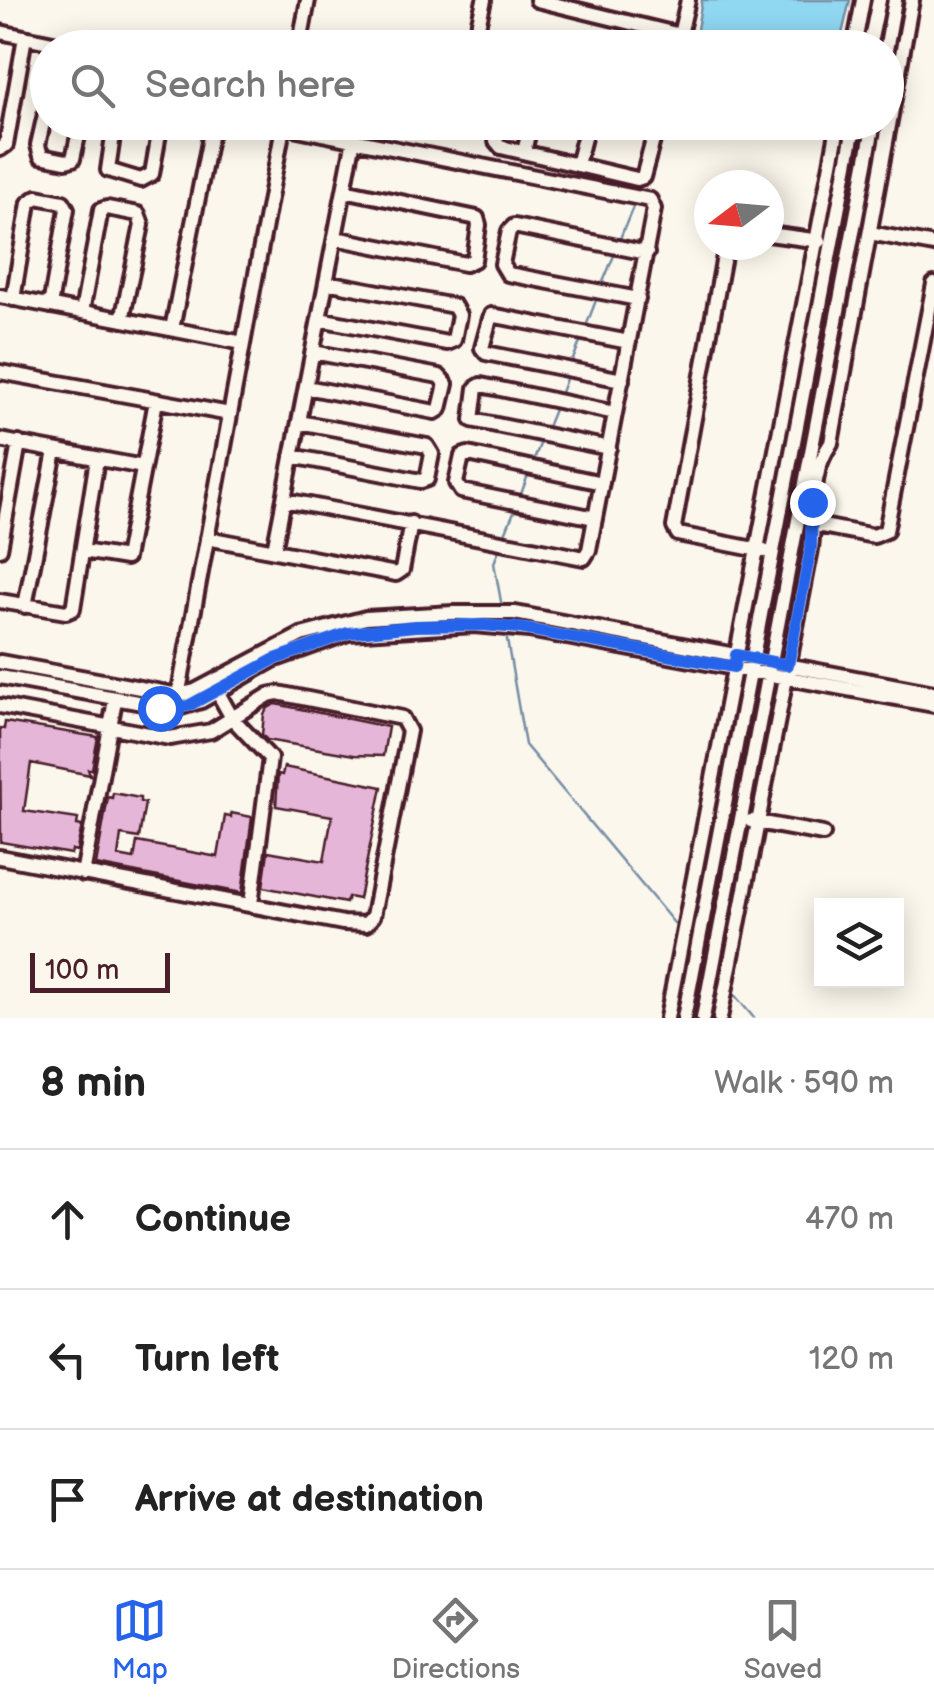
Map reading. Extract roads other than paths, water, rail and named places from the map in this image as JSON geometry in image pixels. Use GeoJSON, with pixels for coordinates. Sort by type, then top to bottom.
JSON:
{"type":"FeatureCollection","features":[{"type":"Feature","properties":{"kind":"street"},"geometry":{"type":"LineString","coordinates":[[302,30],[308,0]]}},
{"type":"Feature","properties":{"kind":"street"},"geometry":{"type":"LineString","coordinates":[[476,30],[484,0]]}},
{"type":"Feature","properties":{"kind":"street"},"geometry":{"type":"LineString","coordinates":[[537,0],[640,30]]}},
{"type":"Feature","properties":{"kind":"street"},"geometry":{"type":"LineString","coordinates":[[681,30],[688,0]]}},
{"type":"Feature","properties":{"kind":"street"},"geometry":{"type":"LineString","coordinates":[[857,30],[863,0]]}},
{"type":"Feature","properties":{"kind":"street"},"geometry":{"type":"LineString","coordinates":[[872,30],[878,0]]}},
{"type":"Feature","properties":{"kind":"street"},"geometry":{"type":"LineString","coordinates":[[890,30],[895,0]]}},
{"type":"Feature","properties":{"kind":"street"},"geometry":{"type":"LineString","coordinates":[[904,44],[912,0]]}},
{"type":"Feature","properties":{"kind":"street"},"geometry":{"type":"LineString","coordinates":[[0,32],[30,38]]}},
{"type":"Feature","properties":{"kind":"street"},"geometry":{"type":"LineString","coordinates":[[0,149],[6,146],[26,37]]}},
{"type":"Feature","properties":{"kind":"street"},"geometry":{"type":"LineString","coordinates":[[39,140],[41,156],[66,161],[73,159],[77,140]]}},
{"type":"Feature","properties":{"kind":"street"},"geometry":{"type":"LineString","coordinates":[[113,140],[108,170],[141,180],[152,174],[158,140]]}},
{"type":"Feature","properties":{"kind":"street"},"geometry":{"type":"LineString","coordinates":[[172,329],[209,140]]}},
{"type":"Feature","properties":{"kind":"street"},"geometry":{"type":"LineString","coordinates":[[177,702],[281,140]]}},
{"type":"Feature","properties":{"kind":"street"},"geometry":{"type":"LineString","coordinates":[[274,550],[354,140]]}},
{"type":"Feature","properties":{"kind":"street"},"geometry":{"type":"LineString","coordinates":[[284,500],[584,558],[589,550],[647,253],[654,208],[650,200],[359,140]]}},
{"type":"Feature","properties":{"kind":"street"},"geometry":{"type":"LineString","coordinates":[[498,140],[498,146],[640,178],[652,140]]}},
{"type":"Feature","properties":{"kind":"street"},"geometry":{"type":"LineString","coordinates":[[524,152],[527,140]]}},
{"type":"Feature","properties":{"kind":"street"},"geometry":{"type":"LineString","coordinates":[[578,165],[584,140]]}},
{"type":"Feature","properties":{"kind":"street"},"geometry":{"type":"LineString","coordinates":[[668,1018],[835,140]]}},
{"type":"Feature","properties":{"kind":"street"},"geometry":{"type":"LineString","coordinates":[[684,1018],[852,140]]}},
{"type":"Feature","properties":{"kind":"street"},"geometry":{"type":"LineString","coordinates":[[703,1018],[871,140]]}},
{"type":"Feature","properties":{"kind":"street"},"geometry":{"type":"LineString","coordinates":[[720,1018],[811,548],[812,502],[819,464],[831,443],[887,140]]}},
{"type":"Feature","properties":{"kind":"street"},"geometry":{"type":"LineString","coordinates":[[335,238],[465,264],[474,260],[477,218],[344,190]]}},
{"type":"Feature","properties":{"kind":"street"},"geometry":{"type":"LineString","coordinates":[[50,306],[67,209],[63,202],[37,197],[28,203],[7,297],[50,306],[243,343]]}},
{"type":"Feature","properties":{"kind":"street"},"geometry":{"type":"LineString","coordinates":[[82,312],[100,210],[138,214],[142,224],[122,320]]}},
{"type":"Feature","properties":{"kind":"street"},"geometry":{"type":"LineString","coordinates":[[638,299],[508,274],[502,264],[509,231],[514,226],[647,253]]}},
{"type":"Feature","properties":{"kind":"street"},"geometry":{"type":"LineString","coordinates":[[870,233],[934,245]]}},
{"type":"Feature","properties":{"kind":"street"},"geometry":{"type":"LineString","coordinates":[[784,236],[832,243]]}},
{"type":"Feature","properties":{"kind":"street"},"geometry":{"type":"LineString","coordinates":[[723,260],[674,526],[678,534],[773,553]]}},
{"type":"Feature","properties":{"kind":"street"},"geometry":{"type":"LineString","coordinates":[[319,319],[448,342],[454,340],[459,315],[454,306],[326,282]]}},
{"type":"Feature","properties":{"kind":"street"},"geometry":{"type":"LineString","coordinates":[[812,524],[874,536],[886,532],[934,284]]}},
{"type":"Feature","properties":{"kind":"street"},"geometry":{"type":"LineString","coordinates":[[622,380],[486,353],[482,348],[491,315],[629,342]]}},
{"type":"Feature","properties":{"kind":"street"},"geometry":{"type":"LineString","coordinates":[[306,387],[434,412],[440,409],[446,384],[439,376],[312,352]]}},
{"type":"Feature","properties":{"kind":"street"},"geometry":{"type":"LineString","coordinates":[[0,372],[230,414]]}},
{"type":"Feature","properties":{"kind":"street"},"geometry":{"type":"LineString","coordinates":[[608,448],[472,420],[476,388],[481,385],[616,412]]}},
{"type":"Feature","properties":{"kind":"street"},"geometry":{"type":"LineString","coordinates":[[83,551],[126,558],[156,401]]}},
{"type":"Feature","properties":{"kind":"street"},"geometry":{"type":"LineString","coordinates":[[292,456],[427,479],[432,454],[427,446],[299,422]]}},
{"type":"Feature","properties":{"kind":"street"},"geometry":{"type":"LineString","coordinates":[[0,440],[143,467]]}},
{"type":"Feature","properties":{"kind":"street"},"geometry":{"type":"LineString","coordinates":[[0,549],[20,443]]}},
{"type":"Feature","properties":{"kind":"street"},"geometry":{"type":"LineString","coordinates":[[25,606],[55,451]]}},
{"type":"Feature","properties":{"kind":"street"},"geometry":{"type":"LineString","coordinates":[[595,518],[461,491],[456,483],[462,456],[468,454],[602,483]]}},
{"type":"Feature","properties":{"kind":"street"},"geometry":{"type":"LineString","coordinates":[[0,601],[66,612],[73,609],[98,459]]}},
{"type":"Feature","properties":{"kind":"street"},"geometry":{"type":"LineString","coordinates":[[207,538],[396,574],[402,570],[411,524]]}},
{"type":"Feature","properties":{"kind":"street"},"geometry":{"type":"LineString","coordinates":[[0,677],[114,700],[177,702],[287,641],[366,618],[504,620],[931,699]]}},
{"type":"Feature","properties":{"kind":"street"},"geometry":{"type":"LineString","coordinates":[[0,662],[188,706],[281,656],[348,633],[504,620]]}},
{"type":"Feature","properties":{"kind":"street"},"geometry":{"type":"LineString","coordinates":[[217,691],[232,718],[270,758],[250,904]]}},
{"type":"Feature","properties":{"kind":"street"},"geometry":{"type":"LineString","coordinates":[[0,706],[176,738],[206,733],[278,693],[402,718],[409,726],[370,921],[361,925],[0,857]]}},
{"type":"Feature","properties":{"kind":"street"},"geometry":{"type":"LineString","coordinates":[[84,874],[114,700]]}},
{"type":"Feature","properties":{"kind":"street"},"geometry":{"type":"LineString","coordinates":[[740,819],[823,834]]}},
{"type":"Feature","properties":{"kind":"water"},"geometry":{"type":"Polygon","coordinates":[[[702,0],[850,0],[843,30],[697,30],[702,0]]]}},
{"type":"Feature","properties":{"kind":"waterway"},"geometry":{"type":"LineString","coordinates":[[619,241],[635,202]]}},
{"type":"Feature","properties":{"kind":"waterway"},"geometry":{"type":"LineString","coordinates":[[601,287],[615,253]]}},
{"type":"Feature","properties":{"kind":"waterway"},"geometry":{"type":"LineString","coordinates":[[585,329],[598,295]]}},
{"type":"Feature","properties":{"kind":"waterway"},"geometry":{"type":"LineString","coordinates":[[570,367],[582,337]]}},
{"type":"Feature","properties":{"kind":"waterway"},"geometry":{"type":"LineString","coordinates":[[560,395],[568,374]]}},
{"type":"Feature","properties":{"kind":"waterway"},"geometry":{"type":"LineString","coordinates":[[545,432],[555,407]]}},
{"type":"Feature","properties":{"kind":"waterway"},"geometry":{"type":"LineString","coordinates":[[532,465],[542,439]]}},
{"type":"Feature","properties":{"kind":"waterway"},"geometry":{"type":"LineString","coordinates":[[520,497],[529,472]]}},
{"type":"Feature","properties":{"kind":"waterway"},"geometry":{"type":"LineString","coordinates":[[503,539],[515,509]]}},
{"type":"Feature","properties":{"kind":"waterway"},"geometry":{"type":"LineString","coordinates":[[500,547],[494,563],[502,607]]}},
{"type":"Feature","properties":{"kind":"waterway"},"geometry":{"type":"LineString","coordinates":[[506,634],[525,745],[679,929]]}},
{"type":"Feature","properties":{"kind":"waterway"},"geometry":{"type":"LineString","coordinates":[[732,992],[754,1018]]}}]}
